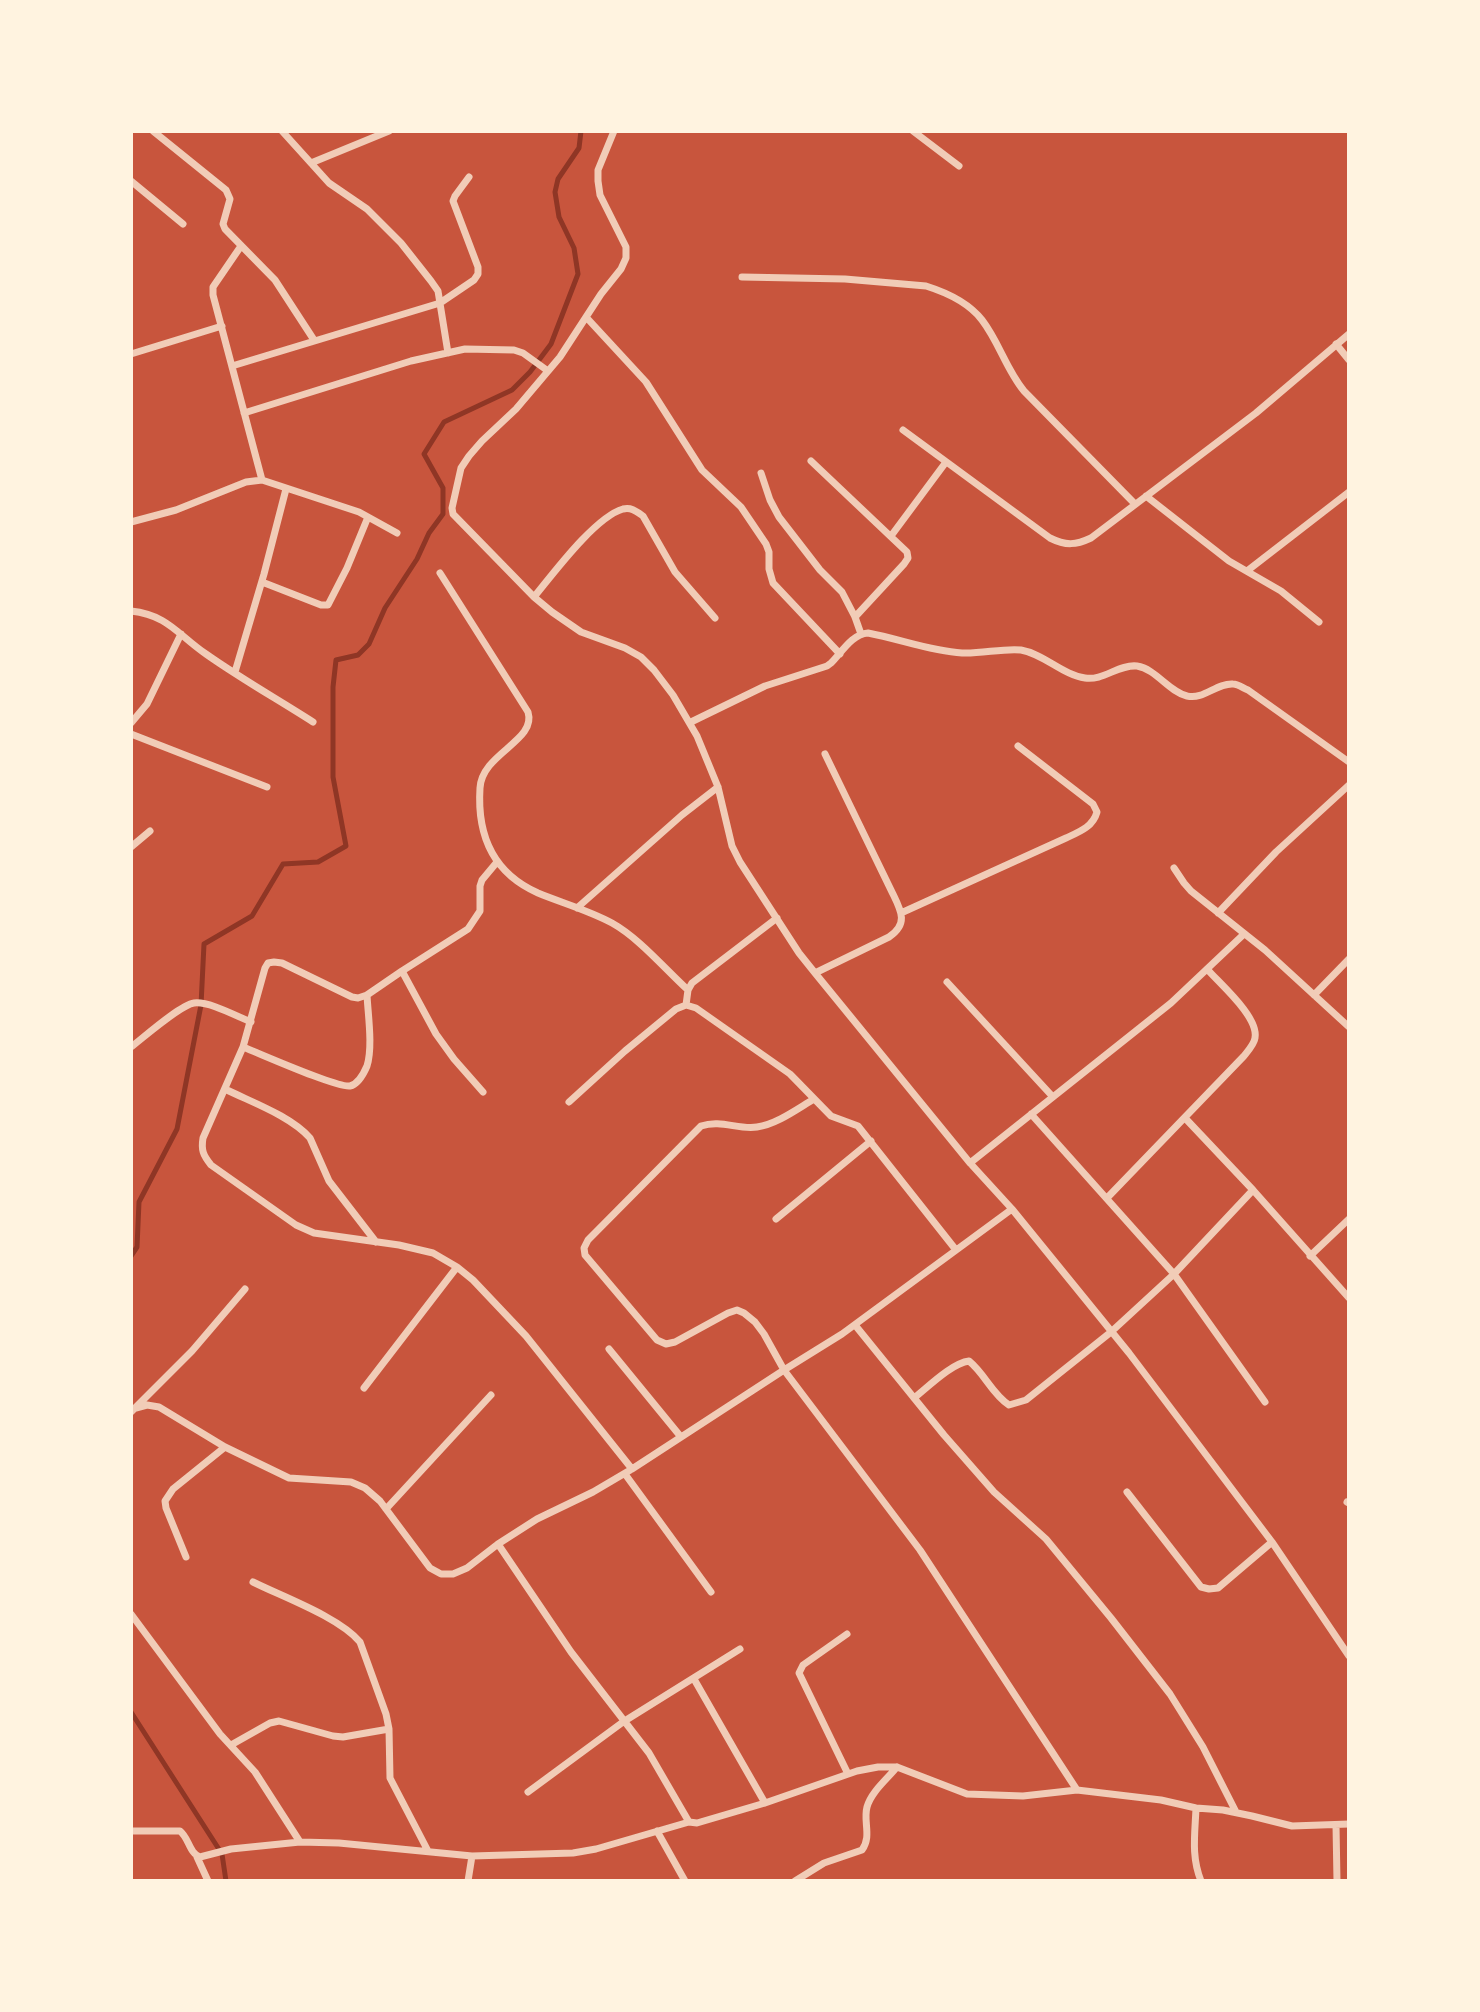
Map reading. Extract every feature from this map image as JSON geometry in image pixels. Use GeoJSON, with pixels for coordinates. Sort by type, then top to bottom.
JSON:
{"type":"FeatureCollection","features":[{"type":"Feature","properties":{"kind":"street"},"geometry":{"type":"LineString","coordinates":[[153,131],[226,190],[230,199],[223,224],[229,234],[275,280],[314,340]]}},
{"type":"Feature","properties":{"kind":"street"},"geometry":{"type":"LineString","coordinates":[[282,131],[329,183],[367,209],[401,243],[432,281],[438,290],[448,353]]}},
{"type":"Feature","properties":{"kind":"street"},"geometry":{"type":"LineString","coordinates":[[311,163],[389,131]]}},
{"type":"Feature","properties":{"kind":"street"},"geometry":{"type":"LineString","coordinates":[[614,131],[598,170],[598,181],[600,195],[626,247],[626,258],[560,357],[545,368],[516,410],[482,441],[465,462],[456,485],[453,514],[534,597],[581,632],[625,648],[641,657],[654,670],[691,722],[718,787],[732,846],[740,862],[815,973],[1111,1332],[1272,1542],[1349,1656]]}},
{"type":"Feature","properties":{"kind":"street"},"geometry":{"type":"LineString","coordinates":[[913,131],[959,166]]}},
{"type":"Feature","properties":{"kind":"street"},"geometry":{"type":"LineString","coordinates":[[232,366],[440,303],[467,286],[478,274],[478,267],[453,201],[470,177]]}},
{"type":"Feature","properties":{"kind":"street"},"geometry":{"type":"LineString","coordinates":[[131,181],[183,224]]}},
{"type":"Feature","properties":{"kind":"street"},"geometry":{"type":"LineString","coordinates":[[241,246],[213,287],[213,295],[262,480]]}},
{"type":"Feature","properties":{"kind":"street"},"geometry":{"type":"LineString","coordinates":[[743,277],[845,279],[926,286],[956,299],[981,318],[1013,378],[1024,391],[1135,504]]}},
{"type":"Feature","properties":{"kind":"street"},"geometry":{"type":"LineString","coordinates":[[586,317],[646,382],[702,470],[741,507],[766,544],[773,583],[840,654]]}},
{"type":"Feature","properties":{"kind":"street"},"geometry":{"type":"LineString","coordinates":[[131,354],[222,326]]}},
{"type":"Feature","properties":{"kind":"street"},"geometry":{"type":"LineString","coordinates":[[903,430],[1050,538],[1062,544],[1081,543],[1256,413],[1349,334]]}},
{"type":"Feature","properties":{"kind":"street"},"geometry":{"type":"LineString","coordinates":[[1336,344],[1349,360]]}},
{"type":"Feature","properties":{"kind":"street"},"geometry":{"type":"LineString","coordinates":[[244,413],[411,361],[465,349],[502,348],[523,353],[545,368]]}},
{"type":"Feature","properties":{"kind":"street"},"geometry":{"type":"LineString","coordinates":[[811,461],[907,552],[908,558],[904,564],[855,617]]}},
{"type":"Feature","properties":{"kind":"street"},"geometry":{"type":"LineString","coordinates":[[891,536],[946,462]]}},
{"type":"Feature","properties":{"kind":"street"},"geometry":{"type":"LineString","coordinates":[[761,473],[779,517],[820,570],[842,592],[855,617],[860,634]]}},
{"type":"Feature","properties":{"kind":"street"},"geometry":{"type":"LineString","coordinates":[[131,522],[176,510],[246,482],[262,480],[338,504],[397,533]]}},
{"type":"Feature","properties":{"kind":"street"},"geometry":{"type":"LineString","coordinates":[[235,672],[286,489]]}},
{"type":"Feature","properties":{"kind":"street"},"geometry":{"type":"LineString","coordinates":[[1247,572],[1349,492]]}},
{"type":"Feature","properties":{"kind":"street"},"geometry":{"type":"LineString","coordinates":[[1146,496],[1230,561],[1281,592],[1319,622]]}},
{"type":"Feature","properties":{"kind":"street"},"geometry":{"type":"LineString","coordinates":[[534,597],[601,524],[625,508],[635,509],[643,516],[675,572],[715,618]]}},
{"type":"Feature","properties":{"kind":"street"},"geometry":{"type":"LineString","coordinates":[[262,582],[321,606],[328,605],[368,517]]}},
{"type":"Feature","properties":{"kind":"street"},"geometry":{"type":"LineString","coordinates":[[440,573],[531,720],[524,733],[491,763],[482,775],[480,818],[487,846],[507,873],[528,888],[614,924],[688,990]]}},
{"type":"Feature","properties":{"kind":"street"},"geometry":{"type":"LineString","coordinates":[[131,611],[156,616],[168,622],[205,653],[313,722]]}},
{"type":"Feature","properties":{"kind":"street"},"geometry":{"type":"LineString","coordinates":[[131,723],[147,704],[181,634]]}},
{"type":"Feature","properties":{"kind":"street"},"geometry":{"type":"LineString","coordinates":[[691,722],[765,686],[827,666],[860,634],[877,635],[921,647],[961,653],[1018,650],[1032,653],[1087,679],[1138,666],[1185,696],[1195,697],[1221,686],[1234,684],[1248,690],[1349,762]]}},
{"type":"Feature","properties":{"kind":"street"},"geometry":{"type":"LineString","coordinates":[[131,734],[267,787]]}},
{"type":"Feature","properties":{"kind":"street"},"geometry":{"type":"LineString","coordinates":[[901,913],[1087,828],[1095,820],[1097,812],[1093,804],[1018,746]]}},
{"type":"Feature","properties":{"kind":"street"},"geometry":{"type":"LineString","coordinates":[[815,973],[897,931],[901,924],[901,913],[825,754]]}},
{"type":"Feature","properties":{"kind":"street"},"geometry":{"type":"LineString","coordinates":[[1218,913],[1276,852],[1349,785]]}},
{"type":"Feature","properties":{"kind":"street"},"geometry":{"type":"LineString","coordinates":[[578,908],[682,815],[718,787]]}},
{"type":"Feature","properties":{"kind":"street"},"geometry":{"type":"LineString","coordinates":[[131,847],[150,831]]}},
{"type":"Feature","properties":{"kind":"street"},"geometry":{"type":"LineString","coordinates":[[497,862],[482,880],[480,911],[468,929],[367,995],[352,997],[282,963],[268,963],[243,1047],[203,1138],[201,1149],[211,1165],[296,1225],[314,1233],[399,1245],[433,1253],[457,1267],[526,1336],[632,1469]]}},
{"type":"Feature","properties":{"kind":"street"},"geometry":{"type":"LineString","coordinates":[[1174,868],[1191,891],[1349,1027]]}},
{"type":"Feature","properties":{"kind":"street"},"geometry":{"type":"LineString","coordinates":[[686,1005],[688,990],[698,977],[777,918]]}},
{"type":"Feature","properties":{"kind":"street"},"geometry":{"type":"LineString","coordinates":[[970,1163],[1171,1003],[1244,934]]}},
{"type":"Feature","properties":{"kind":"street"},"geometry":{"type":"LineString","coordinates":[[1314,995],[1349,959]]}},
{"type":"Feature","properties":{"kind":"street"},"geometry":{"type":"LineString","coordinates":[[1107,1198],[1243,1057],[1255,1038],[1255,1027],[1246,1012],[1207,969]]}},
{"type":"Feature","properties":{"kind":"street"},"geometry":{"type":"LineString","coordinates":[[402,971],[436,1034],[483,1092]]}},
{"type":"Feature","properties":{"kind":"street"},"geometry":{"type":"LineString","coordinates":[[947,982],[1053,1097]]}},
{"type":"Feature","properties":{"kind":"street"},"geometry":{"type":"LineString","coordinates":[[243,1047],[331,1083],[348,1086],[356,1084],[367,1065],[369,1052],[367,995]]}},
{"type":"Feature","properties":{"kind":"street"},"geometry":{"type":"LineString","coordinates":[[131,1047],[154,1028],[195,1003],[211,1006],[251,1022]]}},
{"type":"Feature","properties":{"kind":"street"},"geometry":{"type":"LineString","coordinates":[[569,1102],[676,1009],[686,1005],[696,1008],[790,1074],[831,1116],[858,1126],[956,1251]]}},
{"type":"Feature","properties":{"kind":"street"},"geometry":{"type":"LineString","coordinates":[[225,1089],[280,1116],[310,1138],[329,1181],[376,1242]]}},
{"type":"Feature","properties":{"kind":"street"},"geometry":{"type":"LineString","coordinates":[[814,1099],[769,1124],[758,1127],[710,1122],[701,1126],[588,1240],[584,1248],[586,1255],[657,1340],[666,1344],[737,1310],[755,1322],[784,1370],[920,1550],[1077,1790]]}},
{"type":"Feature","properties":{"kind":"street"},"geometry":{"type":"LineString","coordinates":[[1031,1114],[1174,1274],[1265,1402]]}},
{"type":"Feature","properties":{"kind":"street"},"geometry":{"type":"LineString","coordinates":[[1185,1118],[1349,1298]]}},
{"type":"Feature","properties":{"kind":"street"},"geometry":{"type":"LineString","coordinates":[[776,1219],[871,1141]]}},
{"type":"Feature","properties":{"kind":"street"},"geometry":{"type":"LineString","coordinates":[[914,1398],[951,1369],[969,1361],[1002,1401],[1016,1405],[1026,1400],[1111,1332],[1174,1274],[1253,1190]]}},
{"type":"Feature","properties":{"kind":"street"},"geometry":{"type":"LineString","coordinates":[[133,1410],[147,1405],[159,1408],[225,1447],[289,1478],[351,1482],[365,1488],[386,1509],[430,1568],[441,1574],[453,1574],[467,1568],[537,1519],[625,1474],[855,1325],[1012,1209]]}},
{"type":"Feature","properties":{"kind":"street"},"geometry":{"type":"LineString","coordinates":[[1310,1256],[1349,1219]]}},
{"type":"Feature","properties":{"kind":"street"},"geometry":{"type":"LineString","coordinates":[[364,1388],[457,1267]]}},
{"type":"Feature","properties":{"kind":"street"},"geometry":{"type":"LineString","coordinates":[[133,1410],[192,1351],[245,1289]]}},
{"type":"Feature","properties":{"kind":"street"},"geometry":{"type":"LineString","coordinates":[[855,1325],[994,1492],[1045,1539],[1111,1618],[1170,1695],[1203,1747],[1236,1812]]}},
{"type":"Feature","properties":{"kind":"street"},"geometry":{"type":"LineString","coordinates":[[609,1349],[681,1437]]}},
{"type":"Feature","properties":{"kind":"street"},"geometry":{"type":"LineString","coordinates":[[386,1509],[491,1395]]}},
{"type":"Feature","properties":{"kind":"street"},"geometry":{"type":"LineString","coordinates":[[186,1557],[165,1501],[173,1489],[225,1447]]}},
{"type":"Feature","properties":{"kind":"street"},"geometry":{"type":"LineString","coordinates":[[625,1474],[710,1592]]}},
{"type":"Feature","properties":{"kind":"street"},"geometry":{"type":"LineString","coordinates":[[1126,1492],[1201,1587],[1218,1588],[1272,1542]]}},
{"type":"Feature","properties":{"kind":"street"},"geometry":{"type":"LineString","coordinates":[[498,1544],[571,1652],[649,1753],[689,1822]]}},
{"type":"Feature","properties":{"kind":"street"},"geometry":{"type":"LineString","coordinates":[[253,1582],[338,1623],[353,1633],[360,1642],[386,1714],[390,1778],[428,1851]]}},
{"type":"Feature","properties":{"kind":"street"},"geometry":{"type":"LineString","coordinates":[[131,1614],[220,1734],[255,1772],[300,1842]]}},
{"type":"Feature","properties":{"kind":"street"},"geometry":{"type":"LineString","coordinates":[[847,1634],[803,1665],[799,1673],[848,1774]]}},
{"type":"Feature","properties":{"kind":"street"},"geometry":{"type":"LineString","coordinates":[[528,1792],[623,1722],[740,1648]]}},
{"type":"Feature","properties":{"kind":"street"},"geometry":{"type":"LineString","coordinates":[[694,1679],[765,1803]]}},
{"type":"Feature","properties":{"kind":"street"},"geometry":{"type":"LineString","coordinates":[[231,1745],[270,1723],[279,1721],[343,1737],[389,1729]]}},
{"type":"Feature","properties":{"kind":"street"},"geometry":{"type":"LineString","coordinates":[[197,1857],[231,1849],[300,1842],[339,1843],[472,1856],[573,1853],[689,1822],[697,1823],[848,1774],[878,1767],[897,1767],[967,1794],[1023,1796],[1077,1790],[1236,1812],[1292,1826],[1349,1824]]}},
{"type":"Feature","properties":{"kind":"street"},"geometry":{"type":"LineString","coordinates":[[795,1881],[824,1863],[862,1850],[867,1839],[866,1810],[876,1791],[897,1767]]}},
{"type":"Feature","properties":{"kind":"street"},"geometry":{"type":"LineString","coordinates":[[1196,1808],[1193,1847],[1201,1881]]}},
{"type":"Feature","properties":{"kind":"street"},"geometry":{"type":"LineString","coordinates":[[1336,1825],[1337,1881]]}},
{"type":"Feature","properties":{"kind":"street"},"geometry":{"type":"LineString","coordinates":[[131,1831],[180,1831],[187,1838],[208,1881]]}},
{"type":"Feature","properties":{"kind":"street"},"geometry":{"type":"LineString","coordinates":[[657,1831],[685,1881]]}},
{"type":"Feature","properties":{"kind":"street"},"geometry":{"type":"LineString","coordinates":[[468,1881],[472,1856]]}},
{"type":"Feature","properties":{"kind":"waterway"},"geometry":{"type":"LineString","coordinates":[[131,1256],[137,1247],[139,1202],[177,1129],[201,1005],[204,944],[252,916],[283,864],[318,862],[346,846],[333,777],[333,687],[336,660],[358,655],[369,644],[385,608],[443,514],[443,488],[424,454],[444,422],[512,390],[551,344],[578,274],[574,248],[559,217],[555,192],[558,179],[579,148],[581,131]]}},
{"type":"Feature","properties":{"kind":"waterway"},"geometry":{"type":"LineString","coordinates":[[131,1712],[222,1854],[226,1881]]}}]}
